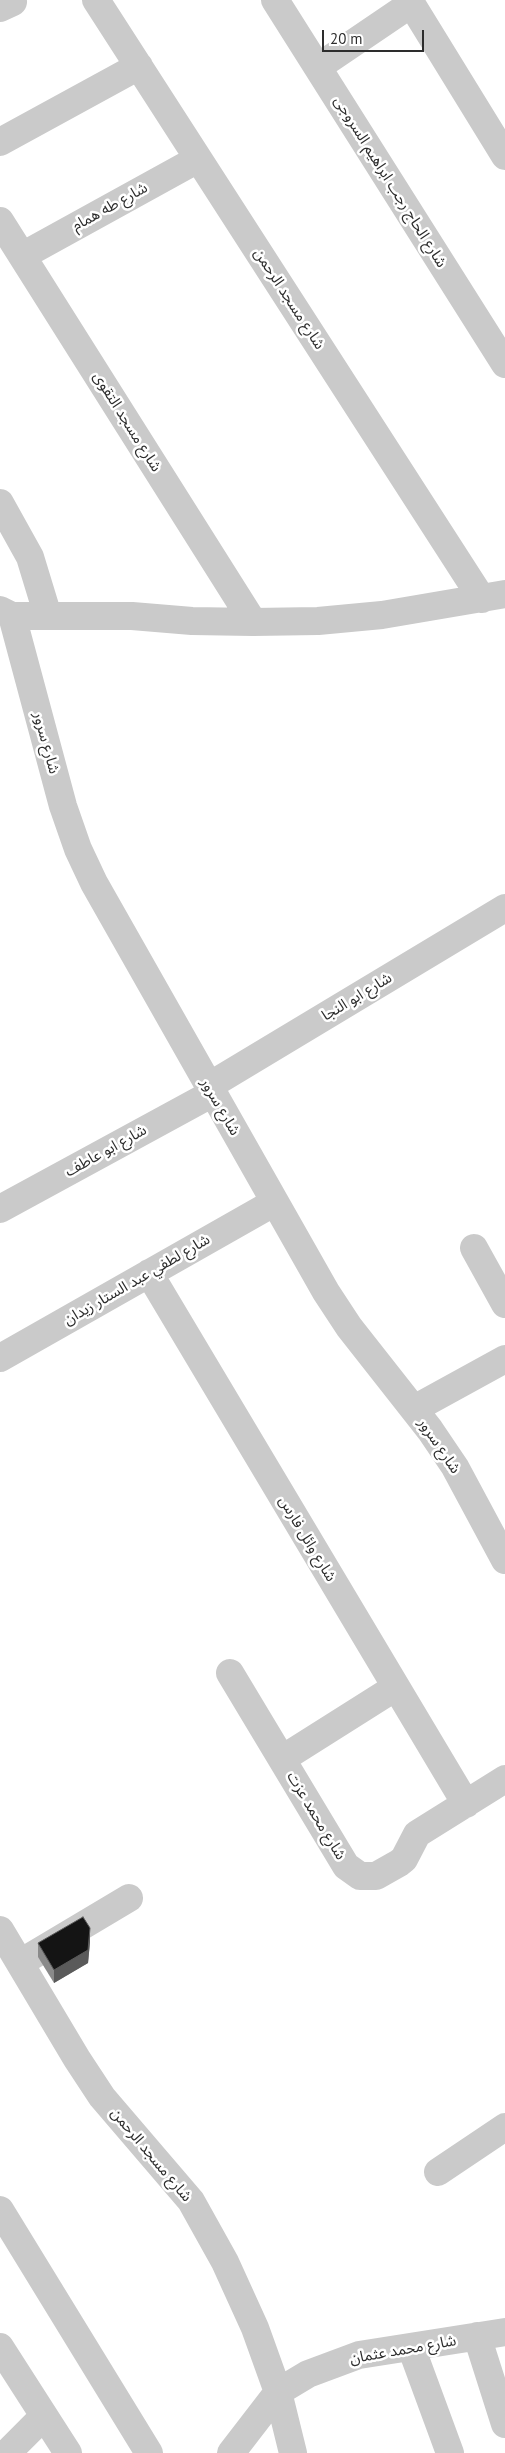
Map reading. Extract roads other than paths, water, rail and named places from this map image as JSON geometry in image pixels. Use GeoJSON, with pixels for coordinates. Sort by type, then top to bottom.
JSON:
{"type":"FeatureCollection","features":[{"type":"Feature","properties":{"kind":"street","name":"شارع مسجد الرحمن"},"geometry":{"type":"LineString","coordinates":[[96,0],[198,159],[494,597]]}},
{"type":"Feature","properties":{"kind":"street","name":"شارع الحاج رجب ابراهيم السروجى"},"geometry":{"type":"LineString","coordinates":[[275,0],[505,364]]}},
{"type":"Feature","properties":{"kind":"street"},"geometry":{"type":"LineString","coordinates":[[318,67],[410,2],[505,156]]}},
{"type":"Feature","properties":{"kind":"street"},"geometry":{"type":"LineString","coordinates":[[0,142],[139,66]]}},
{"type":"Feature","properties":{"kind":"street","name":"شارع طه همام"},"geometry":{"type":"LineString","coordinates":[[22,256],[198,159]]}},
{"type":"Feature","properties":{"kind":"street","name":"شارع مسجد التقوى"},"geometry":{"type":"LineString","coordinates":[[0,221],[253,622]]}},
{"type":"Feature","properties":{"kind":"street"},"geometry":{"type":"LineString","coordinates":[[0,503],[30,557],[48,616]]}},
{"type":"Feature","properties":{"kind":"street"},"geometry":{"type":"LineString","coordinates":[[4,616],[132,616],[192,621],[318,621],[382,615],[494,597]]}},
{"type":"Feature","properties":{"kind":"street","name":"شارع سرور"},"geometry":{"type":"LineString","coordinates":[[4,616],[63,806],[78,848],[94,883],[326,1292],[349,1327],[414,1409],[455,1468],[505,1560]]}},
{"type":"Feature","properties":{"kind":"street","name":"شارع ابو النجا"},"geometry":{"type":"LineString","coordinates":[[211,1090],[505,908]]}},
{"type":"Feature","properties":{"kind":"street","name":"شارع ابو عاطف"},"geometry":{"type":"LineString","coordinates":[[0,1209],[211,1090]]}},
{"type":"Feature","properties":{"kind":"street","name":"شارع لطفي عبد الستار زيدان"},"geometry":{"type":"LineString","coordinates":[[0,1358],[274,1202]]}},
{"type":"Feature","properties":{"kind":"street"},"geometry":{"type":"LineString","coordinates":[[474,1248],[505,1304]]}},
{"type":"Feature","properties":{"kind":"street","name":"شارع وائل فارس"},"geometry":{"type":"LineString","coordinates":[[149,1274],[466,1804]]}},
{"type":"Feature","properties":{"kind":"street"},"geometry":{"type":"LineString","coordinates":[[414,1409],[505,1359]]}},
{"type":"Feature","properties":{"kind":"street","name":"شارع محمد عزت"},"geometry":{"type":"LineString","coordinates":[[230,1673],[346,1866],[360,1876],[376,1876],[404,1859],[417,1834],[505,1780]]}},
{"type":"Feature","properties":{"kind":"street"},"geometry":{"type":"LineString","coordinates":[[282,1760],[396,1688]]}},
{"type":"Feature","properties":{"kind":"street"},"geometry":{"type":"LineString","coordinates":[[20,1963],[129,1898]]}},
{"type":"Feature","properties":{"kind":"street","name":"شارع مسجد الرحمن"},"geometry":{"type":"LineString","coordinates":[[0,1930],[76,2060],[102,2097],[191,2201],[225,2262],[255,2328],[278,2392],[293,2453]]}},
{"type":"Feature","properties":{"kind":"street"},"geometry":{"type":"LineString","coordinates":[[438,2172],[505,2127]]}},
{"type":"Feature","properties":{"kind":"street"},"geometry":{"type":"LineString","coordinates":[[0,2210],[149,2453]]}},
{"type":"Feature","properties":{"kind":"street","name":"شارع محمد عثمان"},"geometry":{"type":"LineString","coordinates":[[278,2392],[308,2374],[359,2355],[505,2332]]}},
{"type":"Feature","properties":{"kind":"street"},"geometry":{"type":"LineString","coordinates":[[477,2336],[505,2424]]}},
{"type":"Feature","properties":{"kind":"street"},"geometry":{"type":"LineString","coordinates":[[0,2347],[68,2453]]}},
{"type":"Feature","properties":{"kind":"street"},"geometry":{"type":"LineString","coordinates":[[411,2347],[450,2453]]}},
{"type":"Feature","properties":{"kind":"street"},"geometry":{"type":"LineString","coordinates":[[231,2453],[278,2392]]}},
{"type":"Feature","properties":{"kind":"street"},"geometry":{"type":"LineString","coordinates":[[7,2453],[44,2416]]}}]}
